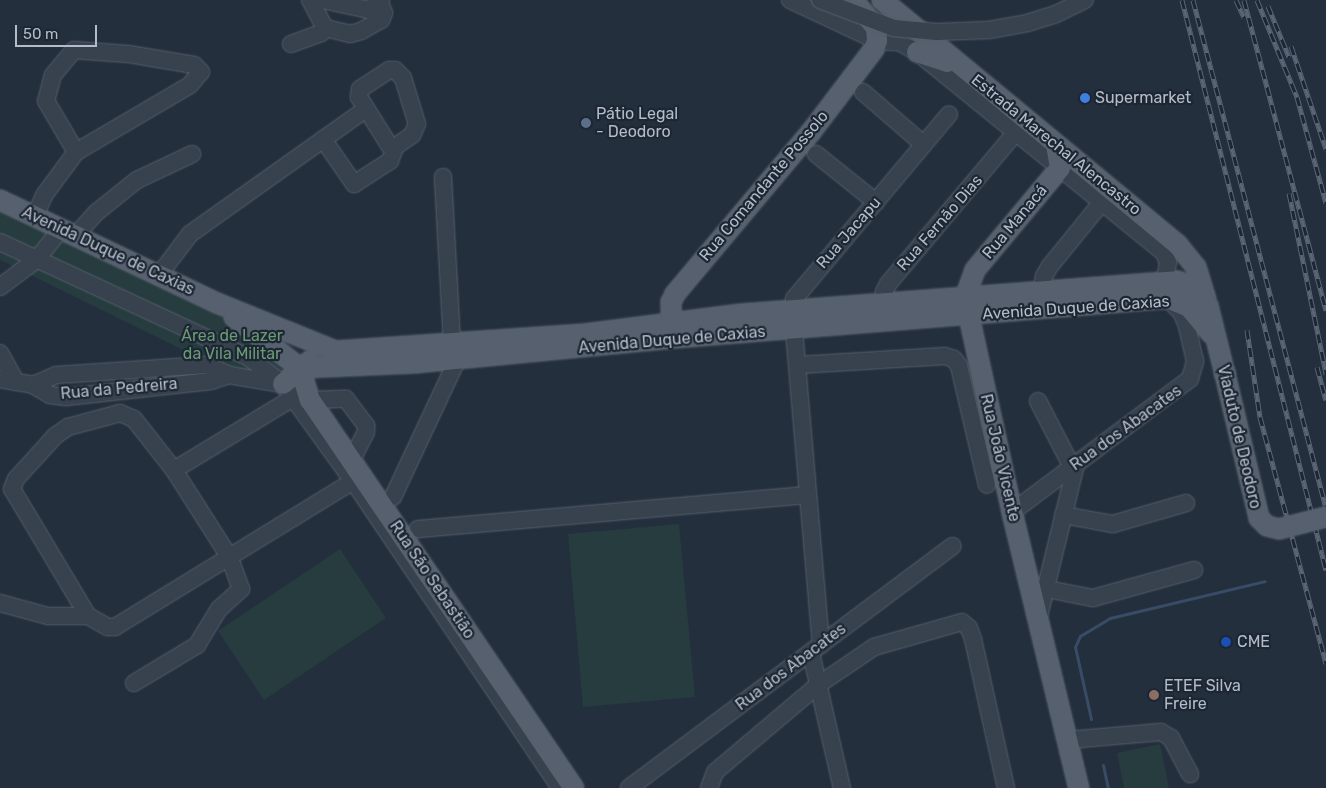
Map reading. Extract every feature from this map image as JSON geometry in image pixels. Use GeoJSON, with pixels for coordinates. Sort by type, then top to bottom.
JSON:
{"type":"FeatureCollection","features":[{"type":"Feature","properties":{"kind":"main road"},"geometry":{"type":"LineString","coordinates":[[853,0],[874,24],[877,41]]}},
{"type":"Feature","properties":{"kind":"main road","name":"Estrada Marechal Alencastro"},"geometry":{"type":"LineString","coordinates":[[882,0],[960,67],[1184,251],[1198,273],[1208,306]]}},
{"type":"Feature","properties":{"kind":"main road","name":"Rua Comandante Possolo"},"geometry":{"type":"LineString","coordinates":[[672,329],[671,302],[681,286],[811,132],[871,53],[877,41]]}},
{"type":"Feature","properties":{"kind":"main road"},"geometry":{"type":"LineString","coordinates":[[917,52],[960,67]]}},
{"type":"Feature","properties":{"kind":"main road"},"geometry":{"type":"LineString","coordinates":[[1056,145],[1060,168]]}},
{"type":"Feature","properties":{"kind":"main road","name":"Rua Manacá"},"geometry":{"type":"LineString","coordinates":[[966,307],[975,270],[1060,168]]}},
{"type":"Feature","properties":{"kind":"main road","name":"Avenida Duque de Caxias"},"geometry":{"type":"LineString","coordinates":[[0,200],[217,303],[336,351],[455,351]]}},
{"type":"Feature","properties":{"kind":"main road","name":"Avenida Duque de Caxias"},"geometry":{"type":"LineString","coordinates":[[217,303],[300,368],[585,334],[966,307],[1166,290],[1192,286],[1208,306],[1218,343]]}},
{"type":"Feature","properties":{"kind":"main road","name":"Avenida Duque de Caxias"},"geometry":{"type":"LineString","coordinates":[[966,307],[1042,290],[1166,290],[1189,307],[1218,343]]}},
{"type":"Feature","properties":{"kind":"main road","name":"Rua João Vicente"},"geometry":{"type":"LineString","coordinates":[[966,307],[1012,512],[1039,616],[1079,788]]}},
{"type":"Feature","properties":{"kind":"main road","name":"Viaduto de Deodoro"},"geometry":{"type":"LineString","coordinates":[[1218,343],[1259,518],[1267,526],[1279,529],[1326,517]]}},
{"type":"Feature","properties":{"kind":"main road"},"geometry":{"type":"LineString","coordinates":[[300,368],[318,356],[336,351]]}},
{"type":"Feature","properties":{"kind":"main road","name":"Rua São Sebastião"},"geometry":{"type":"LineString","coordinates":[[300,368],[298,393],[574,788]]}},
{"type":"Feature","properties":{"kind":"street"},"geometry":{"type":"LineString","coordinates":[[310,0],[325,28],[350,34],[361,31],[381,20],[384,13],[381,1],[369,10],[323,0]]}},
{"type":"Feature","properties":{"kind":"street","name":"Estrada Marechal Alencastro"},"geometry":{"type":"LineString","coordinates":[[790,0],[877,41],[899,42],[917,52],[1164,253],[1168,262],[1166,290]]}},
{"type":"Feature","properties":{"kind":"street"},"geometry":{"type":"LineString","coordinates":[[820,0],[894,28],[936,32],[989,30],[1027,23],[1056,14],[1085,0]]}},
{"type":"Feature","properties":{"kind":"street"},"geometry":{"type":"LineString","coordinates":[[291,44],[321,33],[325,28]]}},
{"type":"Feature","properties":{"kind":"street"},"geometry":{"type":"LineString","coordinates":[[35,216],[45,194],[76,152],[190,85],[201,72],[194,65],[128,54],[74,50],[53,75],[46,102],[76,152]]}},
{"type":"Feature","properties":{"kind":"street"},"geometry":{"type":"LineString","coordinates":[[323,139],[354,184],[390,161],[395,147],[412,135],[417,124],[404,78],[394,70],[389,70],[360,89],[359,97],[389,145],[395,147]]}},
{"type":"Feature","properties":{"kind":"street"},"geometry":{"type":"LineString","coordinates":[[863,92],[923,144]]}},
{"type":"Feature","properties":{"kind":"street"},"geometry":{"type":"LineString","coordinates":[[159,275],[190,234],[366,109]]}},
{"type":"Feature","properties":{"kind":"street","name":"Rua Jacapu"},"geometry":{"type":"LineString","coordinates":[[793,320],[799,290],[876,202],[949,114]]}},
{"type":"Feature","properties":{"kind":"street","name":"Rua Fernão Dias"},"geometry":{"type":"LineString","coordinates":[[885,313],[888,284],[1016,132]]}},
{"type":"Feature","properties":{"kind":"street"},"geometry":{"type":"LineString","coordinates":[[0,287],[137,180],[192,154]]}},
{"type":"Feature","properties":{"kind":"street"},"geometry":{"type":"LineString","coordinates":[[816,154],[876,202]]}},
{"type":"Feature","properties":{"kind":"street"},"geometry":{"type":"LineString","coordinates":[[393,497],[455,351],[443,177]]}},
{"type":"Feature","properties":{"kind":"street"},"geometry":{"type":"LineString","coordinates":[[1042,290],[1046,272],[1102,202]]}},
{"type":"Feature","properties":{"kind":"street"},"geometry":{"type":"LineString","coordinates":[[0,242],[248,357],[298,393],[174,470]]}},
{"type":"Feature","properties":{"kind":"street","name":"Rua dos Abacates"},"geometry":{"type":"LineString","coordinates":[[1012,512],[1184,386],[1193,375],[1195,361],[1186,323],[1166,290]]}},
{"type":"Feature","properties":{"kind":"street"},"geometry":{"type":"LineString","coordinates":[[793,320],[808,495],[818,685],[842,788]]}},
{"type":"Feature","properties":{"kind":"street"},"geometry":{"type":"LineString","coordinates":[[0,353],[8,380]]}},
{"type":"Feature","properties":{"kind":"street"},"geometry":{"type":"LineString","coordinates":[[798,364],[945,356],[954,359],[959,366],[987,485]]}},
{"type":"Feature","properties":{"kind":"street","name":"Rua da Pedreira"},"geometry":{"type":"LineString","coordinates":[[8,380],[33,385],[50,395],[66,396],[212,381],[230,375],[298,393],[346,400],[366,426],[355,473]]}},
{"type":"Feature","properties":{"kind":"street"},"geometry":{"type":"LineString","coordinates":[[1038,401],[1074,465]]}},
{"type":"Feature","properties":{"kind":"street"},"geometry":{"type":"LineString","coordinates":[[88,616],[12,489],[16,479],[55,436],[68,427],[120,413],[134,419],[174,470],[230,558],[240,585],[239,593],[219,609],[196,645],[134,683]]}},
{"type":"Feature","properties":{"kind":"street","name":"Rua João Vicente"},"geometry":{"type":"LineString","coordinates":[[1039,616],[1047,589],[1074,465]]}},
{"type":"Feature","properties":{"kind":"street"},"geometry":{"type":"LineString","coordinates":[[0,603],[48,616],[88,616],[108,627],[115,627],[230,558],[355,473]]}},
{"type":"Feature","properties":{"kind":"street","name":"Rua São Sebastião"},"geometry":{"type":"LineString","coordinates":[[355,473],[560,788]]}},
{"type":"Feature","properties":{"kind":"street"},"geometry":{"type":"LineString","coordinates":[[418,529],[808,495]]}},
{"type":"Feature","properties":{"kind":"street"},"geometry":{"type":"LineString","coordinates":[[1063,515],[1113,524],[1186,503]]}},
{"type":"Feature","properties":{"kind":"street","name":"Rua dos Abacates"},"geometry":{"type":"LineString","coordinates":[[629,788],[952,546]]}},
{"type":"Feature","properties":{"kind":"street"},"geometry":{"type":"LineString","coordinates":[[1047,589],[1093,598],[1194,570]]}},
{"type":"Feature","properties":{"kind":"street"},"geometry":{"type":"LineString","coordinates":[[709,788],[715,772],[818,685],[874,647],[962,622],[969,628],[973,639],[1006,788]]}},
{"type":"Feature","properties":{"kind":"street"},"geometry":{"type":"LineString","coordinates":[[1068,740],[1161,732],[1171,738],[1190,774]]}},
{"type":"Feature","properties":{"kind":"green space","name":"Área de Lazer da Vila Militar"},"geometry":{"type":"Polygon","coordinates":[[[0,200],[269,341],[284,374],[274,384],[181,349],[0,260],[0,200]]]}},
{"type":"Feature","properties":{"kind":"green space"},"geometry":{"type":"Polygon","coordinates":[[[679,524],[695,697],[583,707],[568,534],[679,524]]]}},
{"type":"Feature","properties":{"kind":"green space"},"geometry":{"type":"Polygon","coordinates":[[[340,549],[386,618],[264,700],[218,631],[340,549]]]}},
{"type":"Feature","properties":{"kind":"green space"},"geometry":{"type":"Polygon","coordinates":[[[1160,744],[1169,788],[1124,788],[1117,753],[1160,744]]]}},
{"type":"Feature","properties":{"kind":"waterway"},"geometry":{"type":"LineString","coordinates":[[1091,719],[1075,647],[1080,636],[1110,618],[1265,581]]}},
{"type":"Feature","properties":{"kind":"waterway"},"geometry":{"type":"LineString","coordinates":[[1103,765],[1108,788]]}},
{"type":"Feature","properties":{"kind":"railway"},"geometry":{"type":"LineString","coordinates":[[1182,0],[1326,570]]}},
{"type":"Feature","properties":{"kind":"railway"},"geometry":{"type":"LineString","coordinates":[[1193,0],[1326,508]]}},
{"type":"Feature","properties":{"kind":"railway"},"geometry":{"type":"LineString","coordinates":[[1236,0],[1244,17]]}},
{"type":"Feature","properties":{"kind":"railway"},"geometry":{"type":"LineString","coordinates":[[1244,0],[1326,310]]}},
{"type":"Feature","properties":{"kind":"railway"},"geometry":{"type":"LineString","coordinates":[[1257,0],[1297,97],[1326,203]]}},
{"type":"Feature","properties":{"kind":"railway"},"geometry":{"type":"LineString","coordinates":[[1268,6],[1289,57]]}},
{"type":"Feature","properties":{"kind":"railway"},"geometry":{"type":"LineString","coordinates":[[1291,46],[1326,149]]}},
{"type":"Feature","properties":{"kind":"railway"},"geometry":{"type":"LineString","coordinates":[[1289,193],[1326,374]]}},
{"type":"Feature","properties":{"kind":"railway"},"geometry":{"type":"LineString","coordinates":[[1247,330],[1260,417],[1326,663]]}},
{"type":"Feature","properties":{"kind":"railway"},"geometry":{"type":"LineString","coordinates":[[1317,367],[1326,400]]}},
{"type":"Feature","properties":{"kind":"place","name":"Supermarket"},"geometry":{"type":"Point","coordinates":[1085,98]}},
{"type":"Feature","properties":{"kind":"place","name":"Pátio Legal - Deodoro"},"geometry":{"type":"Point","coordinates":[586,123]}},
{"type":"Feature","properties":{"kind":"place","name":"CME"},"geometry":{"type":"Point","coordinates":[1226,642]}},
{"type":"Feature","properties":{"kind":"place","name":"ETEF Silva Freire"},"geometry":{"type":"Point","coordinates":[1154,695]}}]}
